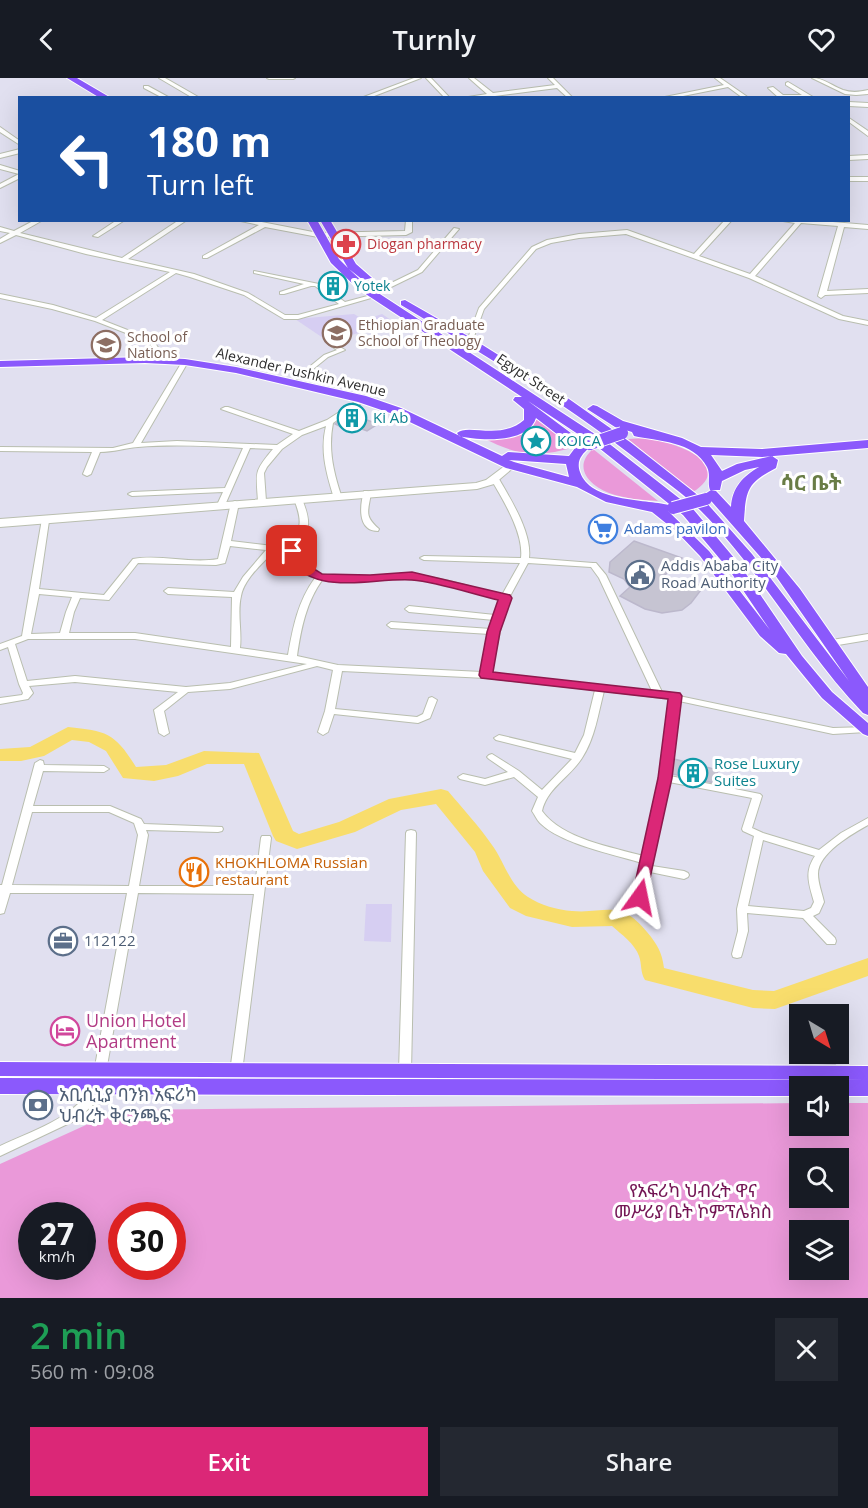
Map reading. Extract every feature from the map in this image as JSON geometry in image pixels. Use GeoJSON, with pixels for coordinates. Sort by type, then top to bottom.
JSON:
{"type":"FeatureCollection","features":[{"type":"Feature","properties":{"kind":"main road"},"geometry":{"type":"LineString","coordinates":[[71,78],[103,96]]}},
{"type":"Feature","properties":{"kind":"main road"},"geometry":{"type":"LineString","coordinates":[[85,78],[116,96]]}},
{"type":"Feature","properties":{"kind":"main road","name":"Egypt Street"},"geometry":{"type":"LineString","coordinates":[[313,222],[318,235],[343,270],[617,437],[707,500]]}},
{"type":"Feature","properties":{"kind":"main road","name":"Egypt Street"},"geometry":{"type":"LineString","coordinates":[[326,222],[352,266],[379,292]]}},
{"type":"Feature","properties":{"kind":"main road"},"geometry":{"type":"LineString","coordinates":[[586,446],[481,374],[469,362],[469,345],[514,361],[609,420],[682,442],[699,451],[709,459],[716,469],[718,478]]}},
{"type":"Feature","properties":{"kind":"main road","name":"Egypt Street"},"geometry":{"type":"LineString","coordinates":[[469,345],[688,512],[735,568],[796,659]]}},
{"type":"Feature","properties":{"kind":"main road","name":"Alexander Pushkin Avenue"},"geometry":{"type":"LineString","coordinates":[[0,358],[160,356],[299,378],[417,411],[510,457],[573,460]]}},
{"type":"Feature","properties":{"kind":"main road","name":"Alexander Pushkin Avenue"},"geometry":{"type":"LineString","coordinates":[[0,364],[116,359],[185,362],[238,368],[365,397],[510,465],[580,484],[622,503],[673,508],[707,500]]}},
{"type":"Feature","properties":{"kind":"main road"},"geometry":{"type":"LineString","coordinates":[[463,433],[486,436],[518,431],[530,421],[530,409]]}},
{"type":"Feature","properties":{"kind":"main road"},"geometry":{"type":"LineString","coordinates":[[580,484],[573,473],[573,460],[586,446],[622,433],[647,433]]}},
{"type":"Feature","properties":{"kind":"main road"},"geometry":{"type":"LineString","coordinates":[[699,451],[762,453],[868,444]]}},
{"type":"Feature","properties":{"kind":"main road"},"geometry":{"type":"LineString","coordinates":[[707,500],[718,478],[741,467],[785,458],[868,452]]}},
{"type":"Feature","properties":{"kind":"main road"},"geometry":{"type":"LineString","coordinates":[[738,520],[736,503],[740,490],[759,471],[785,458]]}},
{"type":"Feature","properties":{"kind":"main road"},"geometry":{"type":"LineString","coordinates":[[707,500],[738,520],[762,548],[832,643],[868,699]]}},
{"type":"Feature","properties":{"kind":"main road"},"geometry":{"type":"LineString","coordinates":[[707,500],[826,665],[868,710]]}},
{"type":"Feature","properties":{"kind":"main road"},"geometry":{"type":"LineString","coordinates":[[656,508],[678,524],[689,536],[718,570],[766,636],[796,659],[835,702],[867,730]]}},
{"type":"Feature","properties":{"kind":"main road"},"geometry":{"type":"LineString","coordinates":[[0,1069],[101,1068],[789,1088]]}},
{"type":"Feature","properties":{"kind":"main road"},"geometry":{"type":"LineString","coordinates":[[0,1086],[97,1088],[392,1077],[868,1073]]}},
{"type":"Feature","properties":{"kind":"main road"},"geometry":{"type":"LineString","coordinates":[[849,1088],[868,1088]]}},
{"type":"Feature","properties":{"kind":"street"},"geometry":{"type":"LineString","coordinates":[[161,78],[194,96]]}},
{"type":"Feature","properties":{"kind":"street"},"geometry":{"type":"LineString","coordinates":[[269,78],[293,78]]}},
{"type":"Feature","properties":{"kind":"street"},"geometry":{"type":"LineString","coordinates":[[368,96],[418,78]]}},
{"type":"Feature","properties":{"kind":"street"},"geometry":{"type":"LineString","coordinates":[[429,78],[446,96]]}},
{"type":"Feature","properties":{"kind":"street"},"geometry":{"type":"LineString","coordinates":[[471,78],[491,94]]}},
{"type":"Feature","properties":{"kind":"street"},"geometry":{"type":"LineString","coordinates":[[550,78],[569,96]]}},
{"type":"Feature","properties":{"kind":"street"},"geometry":{"type":"LineString","coordinates":[[717,78],[744,96]]}},
{"type":"Feature","properties":{"kind":"street"},"geometry":{"type":"LineString","coordinates":[[814,78],[827,80],[832,88],[852,95]]}},
{"type":"Feature","properties":{"kind":"street"},"geometry":{"type":"LineString","coordinates":[[788,84],[809,96]]}},
{"type":"Feature","properties":{"kind":"street"},"geometry":{"type":"LineString","coordinates":[[478,96],[558,86]]}},
{"type":"Feature","properties":{"kind":"street"},"geometry":{"type":"LineString","coordinates":[[673,96],[727,86]]}},
{"type":"Feature","properties":{"kind":"street"},"geometry":{"type":"LineString","coordinates":[[146,87],[164,96]]}},
{"type":"Feature","properties":{"kind":"street"},"geometry":{"type":"LineString","coordinates":[[771,88],[782,96]]}},
{"type":"Feature","properties":{"kind":"street"},"geometry":{"type":"LineString","coordinates":[[848,96],[868,92]]}},
{"type":"Feature","properties":{"kind":"street"},"geometry":{"type":"LineString","coordinates":[[850,104],[868,105]]}},
{"type":"Feature","properties":{"kind":"street"},"geometry":{"type":"LineString","coordinates":[[850,121],[868,134]]}},
{"type":"Feature","properties":{"kind":"street"},"geometry":{"type":"LineString","coordinates":[[0,129],[18,142]]}},
{"type":"Feature","properties":{"kind":"street"},"geometry":{"type":"LineString","coordinates":[[0,156],[18,152]]}},
{"type":"Feature","properties":{"kind":"street"},"geometry":{"type":"LineString","coordinates":[[850,158],[868,157]]}},
{"type":"Feature","properties":{"kind":"street"},"geometry":{"type":"LineString","coordinates":[[0,167],[18,173]]}},
{"type":"Feature","properties":{"kind":"street"},"geometry":{"type":"LineString","coordinates":[[0,186],[18,175]]}},
{"type":"Feature","properties":{"kind":"street"},"geometry":{"type":"LineString","coordinates":[[850,179],[868,179]]}},
{"type":"Feature","properties":{"kind":"street"},"geometry":{"type":"LineString","coordinates":[[0,241],[36,222]]}},
{"type":"Feature","properties":{"kind":"street"},"geometry":{"type":"LineString","coordinates":[[96,236],[119,222]]}},
{"type":"Feature","properties":{"kind":"street"},"geometry":{"type":"LineString","coordinates":[[123,260],[181,222]]}},
{"type":"Feature","properties":{"kind":"street"},"geometry":{"type":"LineString","coordinates":[[247,222],[318,235],[406,233],[409,232],[409,222]]}},
{"type":"Feature","properties":{"kind":"street"},"geometry":{"type":"LineString","coordinates":[[625,222],[627,232]]}},
{"type":"Feature","properties":{"kind":"street"},"geometry":{"type":"LineString","coordinates":[[696,256],[727,222]]}},
{"type":"Feature","properties":{"kind":"street"},"geometry":{"type":"LineString","coordinates":[[789,222],[868,227]]}},
{"type":"Feature","properties":{"kind":"street"},"geometry":{"type":"LineString","coordinates":[[751,277],[798,224]]}},
{"type":"Feature","properties":{"kind":"street"},"geometry":{"type":"LineString","coordinates":[[205,257],[262,226]]}},
{"type":"Feature","properties":{"kind":"street"},"geometry":{"type":"LineString","coordinates":[[813,304],[823,293],[841,227]]}},
{"type":"Feature","properties":{"kind":"street"},"geometry":{"type":"LineString","coordinates":[[0,229],[174,272],[246,294],[284,317],[298,317],[379,292],[420,271],[456,229]]}},
{"type":"Feature","properties":{"kind":"street"},"geometry":{"type":"LineString","coordinates":[[469,345],[481,309],[534,248],[549,241],[627,232],[751,277],[841,318],[868,323]]}},
{"type":"Feature","properties":{"kind":"street"},"geometry":{"type":"LineString","coordinates":[[97,320],[174,272]]}},
{"type":"Feature","properties":{"kind":"street"},"geometry":{"type":"LineString","coordinates":[[256,272],[312,284],[344,304]]}},
{"type":"Feature","properties":{"kind":"street"},"geometry":{"type":"LineString","coordinates":[[282,293],[312,284]]}},
{"type":"Feature","properties":{"kind":"street"},"geometry":{"type":"LineString","coordinates":[[823,293],[868,291]]}},
{"type":"Feature","properties":{"kind":"street"},"geometry":{"type":"LineString","coordinates":[[0,296],[53,307],[97,320],[151,341],[160,356]]}},
{"type":"Feature","properties":{"kind":"street"},"geometry":{"type":"LineString","coordinates":[[299,378],[326,356],[342,350],[330,343]]}},
{"type":"Feature","properties":{"kind":"street"},"geometry":{"type":"LineString","coordinates":[[136,445],[185,362]]}},
{"type":"Feature","properties":{"kind":"street"},"geometry":{"type":"LineString","coordinates":[[262,501],[260,473],[279,447],[299,433],[330,422],[365,397]]}},
{"type":"Feature","properties":{"kind":"street"},"geometry":{"type":"LineString","coordinates":[[225,409],[299,433]]}},
{"type":"Feature","properties":{"kind":"street"},"geometry":{"type":"LineString","coordinates":[[330,422],[326,439],[327,466],[337,495]]}},
{"type":"Feature","properties":{"kind":"street"},"geometry":{"type":"LineString","coordinates":[[0,449],[97,450],[177,443],[279,447]]}},
{"type":"Feature","properties":{"kind":"street"},"geometry":{"type":"LineString","coordinates":[[221,505],[226,489],[249,445]]}},
{"type":"Feature","properties":{"kind":"street"},"geometry":{"type":"LineString","coordinates":[[87,474],[97,450]]}},
{"type":"Feature","properties":{"kind":"street"},"geometry":{"type":"LineString","coordinates":[[0,523],[337,495],[477,486],[495,479],[510,465]]}},
{"type":"Feature","properties":{"kind":"street"},"geometry":{"type":"LineString","coordinates":[[486,675],[494,632],[505,598],[526,560],[522,535],[510,504],[495,479]]}},
{"type":"Feature","properties":{"kind":"street"},"geometry":{"type":"LineString","coordinates":[[132,494],[226,489]]}},
{"type":"Feature","properties":{"kind":"street"},"geometry":{"type":"LineString","coordinates":[[367,493],[364,516],[368,525],[375,529]]}},
{"type":"Feature","properties":{"kind":"street"},"geometry":{"type":"LineString","coordinates":[[292,551],[304,528],[298,499]]}},
{"type":"Feature","properties":{"kind":"street"},"geometry":{"type":"LineString","coordinates":[[35,591],[106,598],[136,561],[178,560],[219,563],[222,561],[227,543],[235,503]]}},
{"type":"Feature","properties":{"kind":"street"},"geometry":{"type":"LineString","coordinates":[[26,637],[45,521]]}},
{"type":"Feature","properties":{"kind":"street"},"geometry":{"type":"LineString","coordinates":[[227,543],[292,551]]}},
{"type":"Feature","properties":{"kind":"street"},"geometry":{"type":"LineString","coordinates":[[235,650],[239,632],[236,595],[260,560],[273,548]]}},
{"type":"Feature","properties":{"kind":"street"},"geometry":{"type":"LineString","coordinates":[[292,551],[298,564],[320,577],[370,579],[412,576],[505,598]]}},
{"type":"Feature","properties":{"kind":"street"},"geometry":{"type":"LineString","coordinates":[[424,558],[583,563],[597,568],[658,694]]}},
{"type":"Feature","properties":{"kind":"street"},"geometry":{"type":"LineString","coordinates":[[292,658],[298,620],[306,597],[320,577]]}},
{"type":"Feature","properties":{"kind":"street"},"geometry":{"type":"LineString","coordinates":[[168,591],[236,595]]}},
{"type":"Feature","properties":{"kind":"street"},"geometry":{"type":"LineString","coordinates":[[64,635],[77,596]]}},
{"type":"Feature","properties":{"kind":"street"},"geometry":{"type":"LineString","coordinates":[[409,609],[500,618]]}},
{"type":"Feature","properties":{"kind":"street"},"geometry":{"type":"LineString","coordinates":[[391,624],[494,632]]}},
{"type":"Feature","properties":{"kind":"street"},"geometry":{"type":"LineString","coordinates":[[0,647],[26,637],[135,636],[292,658],[338,668],[486,675],[675,696],[832,731],[867,730]]}},
{"type":"Feature","properties":{"kind":"street"},"geometry":{"type":"LineString","coordinates":[[832,643],[868,637]]}},
{"type":"Feature","properties":{"kind":"street"},"geometry":{"type":"LineString","coordinates":[[0,701],[25,697],[28,693],[11,644]]}},
{"type":"Feature","properties":{"kind":"street"},"geometry":{"type":"LineString","coordinates":[[23,684],[86,680],[186,690],[230,686],[316,664]]}},
{"type":"Feature","properties":{"kind":"street"},"geometry":{"type":"LineString","coordinates":[[323,732],[330,711],[338,668]]}},
{"type":"Feature","properties":{"kind":"street"},"geometry":{"type":"LineString","coordinates":[[600,688],[578,757],[537,805],[539,817],[555,829],[647,864],[684,875]]}},
{"type":"Feature","properties":{"kind":"street"},"geometry":{"type":"LineString","coordinates":[[164,733],[159,710],[186,690]]}},
{"type":"Feature","properties":{"kind":"street"},"geometry":{"type":"LineString","coordinates":[[640,897],[665,778],[675,696]]}},
{"type":"Feature","properties":{"kind":"street"},"geometry":{"type":"LineString","coordinates":[[330,711],[418,720],[427,716],[432,700]]}},
{"type":"Feature","properties":{"kind":"street"},"geometry":{"type":"LineString","coordinates":[[499,738],[578,757]]}},
{"type":"Feature","properties":{"kind":"street"},"geometry":{"type":"LineString","coordinates":[[492,757],[516,773],[543,796]]}},
{"type":"Feature","properties":{"kind":"street"},"geometry":{"type":"LineString","coordinates":[[0,910],[3,889],[40,766],[104,769]]}},
{"type":"Feature","properties":{"kind":"street"},"geometry":{"type":"LineString","coordinates":[[463,777],[485,782],[516,773]]}},
{"type":"Feature","properties":{"kind":"street"},"geometry":{"type":"LineString","coordinates":[[665,778],[757,796],[747,829],[820,854]]}},
{"type":"Feature","properties":{"kind":"street"},"geometry":{"type":"LineString","coordinates":[[0,1151],[72,1117],[89,1102],[97,1088],[143,835],[141,827],[132,818],[110,809],[27,809]]}},
{"type":"Feature","properties":{"kind":"street"},"geometry":{"type":"LineString","coordinates":[[742,909],[806,915],[815,910],[819,902],[813,870],[820,854],[849,831],[868,821]]}},
{"type":"Feature","properties":{"kind":"street"},"geometry":{"type":"LineString","coordinates":[[141,827],[218,829]]}},
{"type":"Feature","properties":{"kind":"street"},"geometry":{"type":"LineString","coordinates":[[392,1077],[411,833]]}},
{"type":"Feature","properties":{"kind":"street"},"geometry":{"type":"LineString","coordinates":[[737,954],[742,931],[742,909],[759,835]]}},
{"type":"Feature","properties":{"kind":"street"},"geometry":{"type":"LineString","coordinates":[[236,1072],[266,838]]}},
{"type":"Feature","properties":{"kind":"street"},"geometry":{"type":"LineString","coordinates":[[3,889],[260,890]]}},
{"type":"Feature","properties":{"kind":"street"},"geometry":{"type":"LineString","coordinates":[[806,915],[831,941]]}},
{"type":"Feature","properties":{"kind":"shaded area","name":"Ethiopian Graduate School of Theology"},"geometry":{"type":"Polygon","coordinates":[[[354,314],[364,320],[382,314],[394,322],[329,342],[295,319],[354,314]]]}},
{"type":"Feature","properties":{"kind":"shaded area"},"geometry":{"type":"Polygon","coordinates":[[[366,904],[392,904],[391,942],[364,941],[366,904]]]}},
{"type":"Feature","properties":{"kind":"green space"},"geometry":{"type":"Polygon","coordinates":[[[534,418],[563,436],[571,444],[568,449],[534,454],[524,453],[505,448],[483,438],[495,439],[534,418]]]}},
{"type":"Feature","properties":{"kind":"green space"},"geometry":{"type":"Polygon","coordinates":[[[646,438],[670,443],[695,455],[704,463],[708,471],[705,481],[693,492],[628,439],[646,438]]]}},
{"type":"Feature","properties":{"kind":"green space"},"geometry":{"type":"Polygon","coordinates":[[[593,449],[658,501],[615,495],[592,483],[584,471],[584,464],[586,456],[593,449]]]}},
{"type":"Feature","properties":{"kind":"green space","name":"የአፍሪካ ህብረት ዋና መሥሪያ ቤት ኮምፕሌክስ"},"geometry":{"type":"Polygon","coordinates":[[[789,1103],[789,1136],[849,1136],[849,1103],[868,1103],[868,1298],[0,1298],[0,1164],[119,1110],[789,1103]]]}},
{"type":"Feature","properties":{"kind":"building","name":"Ki Ab"},"geometry":{"type":"Polygon","coordinates":[[[350,414],[378,424],[367,431],[345,429],[335,424],[350,414]]]}},
{"type":"Feature","properties":{"kind":"building","name":"Addis Ababa City Road Authority"},"geometry":{"type":"Polygon","coordinates":[[[634,541],[682,558],[662,578],[704,586],[691,603],[682,610],[662,613],[645,609],[620,596],[630,587],[624,579],[609,572],[610,562],[634,541]]]}},
{"type":"Feature","properties":{"kind":"building","name":"Rose Luxury Suites"},"geometry":{"type":"Polygon","coordinates":[[[674,759],[718,770],[715,783],[672,774],[674,759]]]}},
{"type":"Feature","properties":{"kind":"waterway"},"geometry":{"type":"LineString","coordinates":[[0,755],[37,752],[68,733],[94,736],[114,747],[130,773],[154,774],[171,771],[204,757],[252,758],[284,836],[297,842],[347,827],[396,804],[441,796],[485,850],[491,866],[518,902],[534,910],[572,919],[610,916],[620,920],[634,932],[650,952],[653,974],[753,999],[775,1000],[868,967]]}},
{"type":"Feature","properties":{"kind":"place","name":"Diogan pharmacy"},"geometry":{"type":"Point","coordinates":[346,244]}},
{"type":"Feature","properties":{"kind":"place","name":"Yotek"},"geometry":{"type":"Point","coordinates":[333,286]}},
{"type":"Feature","properties":{"kind":"place","name":"Ethiopian Graduate School of Theology"},"geometry":{"type":"Point","coordinates":[337,333]}},
{"type":"Feature","properties":{"kind":"place","name":"School of Nations"},"geometry":{"type":"Point","coordinates":[106,345]}},
{"type":"Feature","properties":{"kind":"place","name":"Ki Ab"},"geometry":{"type":"Point","coordinates":[352,418]}},
{"type":"Feature","properties":{"kind":"place","name":"KOICA"},"geometry":{"type":"Point","coordinates":[536,441]}},
{"type":"Feature","properties":{"kind":"place","name":"Adams pavilon"},"geometry":{"type":"Point","coordinates":[603,529]}},
{"type":"Feature","properties":{"kind":"place","name":"Addis Ababa City Road Authority"},"geometry":{"type":"Point","coordinates":[640,575]}},
{"type":"Feature","properties":{"kind":"place","name":"Rose Luxury Suites"},"geometry":{"type":"Point","coordinates":[693,773]}},
{"type":"Feature","properties":{"kind":"place","name":"KHOKHLOMA Russian restaurant"},"geometry":{"type":"Point","coordinates":[194,872]}},
{"type":"Feature","properties":{"kind":"place","name":"112122"},"geometry":{"type":"Point","coordinates":[63,941]}},
{"type":"Feature","properties":{"kind":"place","name":"Union Hotel Apartment"},"geometry":{"type":"Point","coordinates":[65,1031]}},
{"type":"Feature","properties":{"kind":"place","name":"አቢሲኒያ ባንክ አፍሪካ ህብረት ቅርንጫፍ"},"geometry":{"type":"Point","coordinates":[38,1105]}},
{"type":"Feature","properties":{"kind":"district","name":"ሳር ቤት"},"geometry":{"type":"Point","coordinates":[811,483]}},
{"type":"Feature","properties":{"kind":"route"},"geometry":{"type":"LineString","coordinates":[[292,551],[294,559],[302,568],[320,577],[370,579],[412,576],[505,598],[494,632],[486,675],[675,696],[665,778],[640,897]]}}]}
